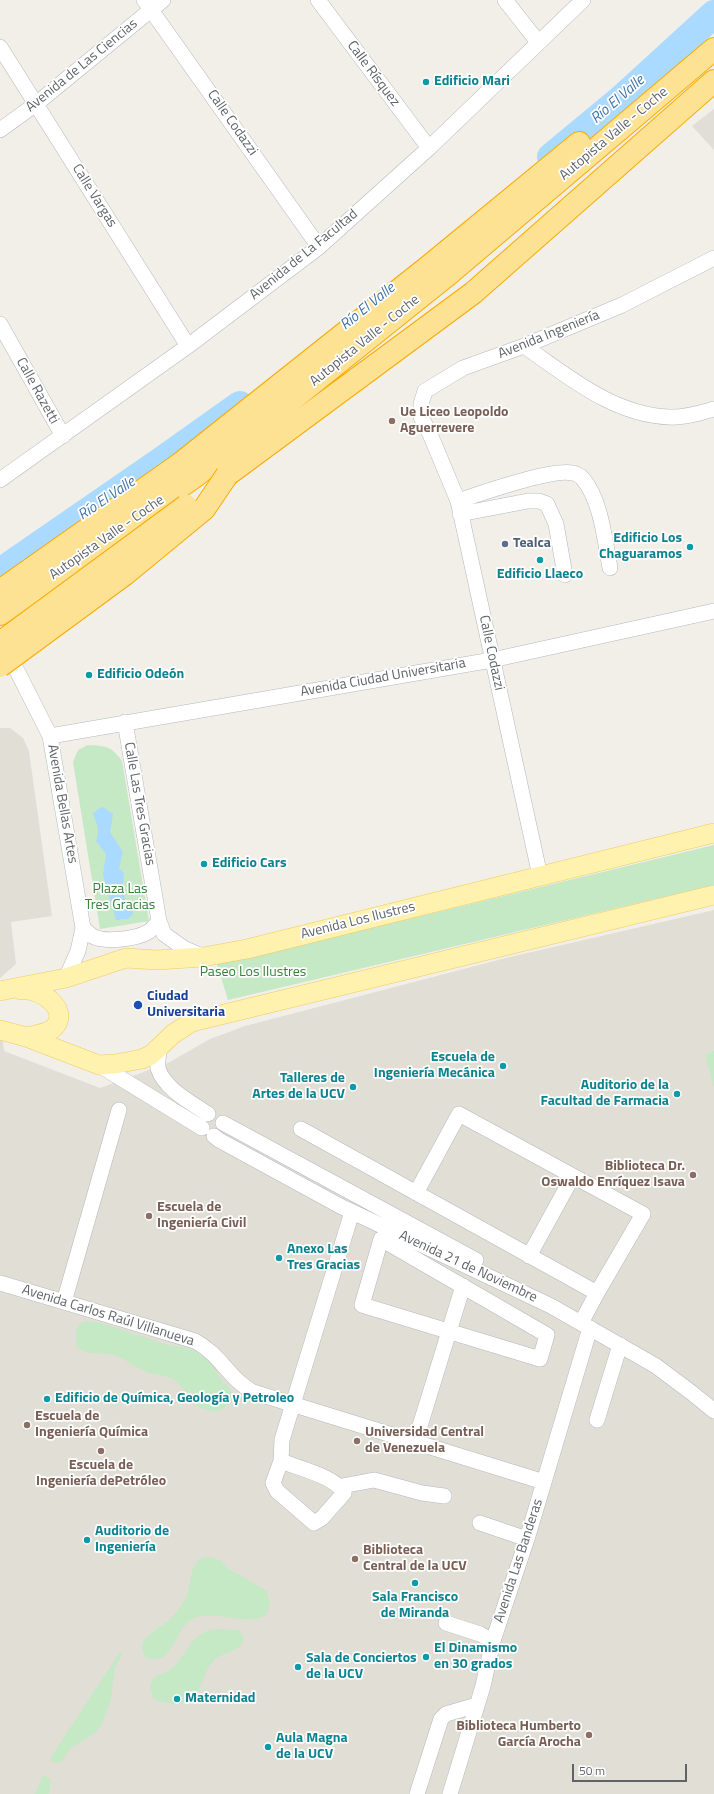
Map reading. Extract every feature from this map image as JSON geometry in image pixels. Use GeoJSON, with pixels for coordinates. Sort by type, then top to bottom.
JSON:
{"type":"FeatureCollection","features":[{"type":"Feature","properties":{"kind":"highway","name":"Autopista Valle - Coche"},"geometry":{"type":"LineString","coordinates":[[0,614],[194,477],[436,272],[714,32]]}},
{"type":"Feature","properties":{"kind":"highway","name":"Autopista Valle - Coche"},"geometry":{"type":"LineString","coordinates":[[0,592],[180,464],[436,272],[714,49]]}},
{"type":"Feature","properties":{"kind":"highway","name":"Autopista Valle - Coche"},"geometry":{"type":"LineString","coordinates":[[0,643],[472,293],[714,81]]}},
{"type":"Feature","properties":{"kind":"highway"},"geometry":{"type":"LineString","coordinates":[[0,666],[125,574],[204,509],[227,475]]}},
{"type":"Feature","properties":{"kind":"main road","name":"Avenida Los Ilustres"},"geometry":{"type":"LineString","coordinates":[[0,991],[66,978],[126,958],[156,960],[203,957],[247,948],[714,833]]}},
{"type":"Feature","properties":{"kind":"main road"},"geometry":{"type":"LineString","coordinates":[[0,1030],[26,1037],[99,1065],[115,1064],[142,1059],[160,1047],[173,1034],[190,1023],[200,1020],[714,895]]}},
{"type":"Feature","properties":{"kind":"main road"},"geometry":{"type":"LineString","coordinates":[[0,991],[29,989],[44,995],[55,1006],[58,1015],[54,1026],[42,1034],[26,1037]]}},
{"type":"Feature","properties":{"kind":"street","name":"Avenida de Las Ciencias"},"geometry":{"type":"LineString","coordinates":[[0,130],[36,104],[148,5],[163,0]]}},
{"type":"Feature","properties":{"kind":"street","name":"Calle Rísquez"},"geometry":{"type":"LineString","coordinates":[[318,0],[429,148]]}},
{"type":"Feature","properties":{"kind":"street"},"geometry":{"type":"LineString","coordinates":[[505,0],[538,42]]}},
{"type":"Feature","properties":{"kind":"street","name":"Avenida de La Facultad"},"geometry":{"type":"LineString","coordinates":[[0,480],[188,346],[319,247],[429,148],[583,0]]}},
{"type":"Feature","properties":{"kind":"street","name":"Calle Codazzi"},"geometry":{"type":"LineString","coordinates":[[148,5],[319,247]]}},
{"type":"Feature","properties":{"kind":"street","name":"Calle Vargas"},"geometry":{"type":"LineString","coordinates":[[0,47],[188,346]]}},
{"type":"Feature","properties":{"kind":"street","name":"Avenida Ingeniería"},"geometry":{"type":"LineString","coordinates":[[430,434],[421,417],[421,404],[425,391],[462,368],[524,346],[622,305],[714,258]]}},
{"type":"Feature","properties":{"kind":"street","name":"Calle Razetti"},"geometry":{"type":"LineString","coordinates":[[0,324],[62,436]]}},
{"type":"Feature","properties":{"kind":"street"},"geometry":{"type":"LineString","coordinates":[[524,346],[609,402],[642,414],[670,417],[695,414],[714,409]]}},
{"type":"Feature","properties":{"kind":"street","name":"Calle Codazzi"},"geometry":{"type":"LineString","coordinates":[[430,434],[459,508],[540,876]]}},
{"type":"Feature","properties":{"kind":"street"},"geometry":{"type":"LineString","coordinates":[[459,508],[500,487],[559,473],[572,472],[582,477],[592,494],[602,526],[610,568]]}},
{"type":"Feature","properties":{"kind":"street"},"geometry":{"type":"LineString","coordinates":[[459,508],[528,501],[539,501],[547,504],[556,524],[565,575]]}},
{"type":"Feature","properties":{"kind":"street","name":"Avenida Ciudad Universitaria"},"geometry":{"type":"LineString","coordinates":[[50,736],[492,660],[714,611]]}},
{"type":"Feature","properties":{"kind":"street","name":"Avenida Bellas Artes"},"geometry":{"type":"LineString","coordinates":[[0,637],[50,736],[83,928],[78,951],[66,978]]}},
{"type":"Feature","properties":{"kind":"street","name":"Calle Las Tres Gracias"},"geometry":{"type":"LineString","coordinates":[[125,722],[159,921],[164,934],[185,949],[203,957]]}},
{"type":"Feature","properties":{"kind":"street"},"geometry":{"type":"LineString","coordinates":[[83,928],[93,936],[102,939],[118,939],[135,937],[149,932],[159,921]]}},
{"type":"Feature","properties":{"kind":"street"},"geometry":{"type":"LineString","coordinates":[[160,1047],[158,1068],[163,1078],[181,1095],[208,1114]]}},
{"type":"Feature","properties":{"kind":"street","name":"Avenida 21 de Noviembre"},"geometry":{"type":"LineString","coordinates":[[99,1065],[219,1140],[352,1212],[585,1323],[656,1366],[714,1411]]}},
{"type":"Feature","properties":{"kind":"street"},"geometry":{"type":"LineString","coordinates":[[64,1302],[119,1110]]}},
{"type":"Feature","properties":{"kind":"street"},"geometry":{"type":"LineString","coordinates":[[416,1193],[459,1114],[573,1176],[529,1256]]}},
{"type":"Feature","properties":{"kind":"street","name":"Avenida 21 de Noviembre"},"geometry":{"type":"LineString","coordinates":[[223,1123],[585,1323],[659,1362],[714,1397]]}},
{"type":"Feature","properties":{"kind":"street"},"geometry":{"type":"LineString","coordinates":[[301,1129],[597,1293]]}},
{"type":"Feature","properties":{"kind":"street","name":"Avenida Las Banderas"},"geometry":{"type":"LineString","coordinates":[[450,1794],[477,1705],[494,1641],[544,1482],[585,1323],[597,1293],[643,1214],[573,1176]]}},
{"type":"Feature","properties":{"kind":"street"},"geometry":{"type":"LineString","coordinates":[[342,1486],[344,1493],[322,1518],[314,1523],[277,1491],[273,1483],[281,1461],[282,1440],[352,1212]]}},
{"type":"Feature","properties":{"kind":"street"},"geometry":{"type":"LineString","coordinates":[[381,1239],[463,1286],[547,1335],[540,1359],[362,1305],[381,1239]]}},
{"type":"Feature","properties":{"kind":"street","name":"Avenida Carlos Raúl Villanueva"},"geometry":{"type":"LineString","coordinates":[[0,1282],[195,1341],[210,1350],[245,1388],[253,1392],[544,1482]]}},
{"type":"Feature","properties":{"kind":"street"},"geometry":{"type":"LineString","coordinates":[[415,1442],[463,1286]]}},
{"type":"Feature","properties":{"kind":"street"},"geometry":{"type":"LineString","coordinates":[[597,1420],[620,1345]]}},
{"type":"Feature","properties":{"kind":"street"},"geometry":{"type":"LineString","coordinates":[[281,1461],[330,1479],[342,1486],[374,1480],[422,1493],[444,1496]]}},
{"type":"Feature","properties":{"kind":"street"},"geometry":{"type":"LineString","coordinates":[[480,1523],[527,1539]]}},
{"type":"Feature","properties":{"kind":"street"},"geometry":{"type":"LineString","coordinates":[[446,1623],[480,1634],[494,1641]]}},
{"type":"Feature","properties":{"kind":"street"},"geometry":{"type":"LineString","coordinates":[[417,1794],[441,1718],[446,1714],[477,1705]]}},
{"type":"Feature","properties":{"kind":"shaded area"},"geometry":{"type":"Polygon","coordinates":[[[714,109],[714,150],[692,126],[714,109]]]}},
{"type":"Feature","properties":{"kind":"shaded area"},"geometry":{"type":"Polygon","coordinates":[[[0,728],[10,728],[23,738],[29,751],[52,916],[11,922],[16,964],[0,978],[0,728]]]}},
{"type":"Feature","properties":{"kind":"shaded area","name":"Universidad Central de Venezuela"},"geometry":{"type":"Polygon","coordinates":[[[714,910],[714,1794],[0,1794],[0,1019],[4,1051],[100,1088],[168,1063],[210,1039],[245,1026],[506,958],[714,910]]]}},
{"type":"Feature","properties":{"kind":"green space","name":"Plaza Las Tres Gracias"},"geometry":{"type":"Polygon","coordinates":[[[88,745],[108,748],[115,752],[122,761],[149,921],[100,929],[73,762],[78,750],[88,745]]]}},
{"type":"Feature","properties":{"kind":"green space","name":"Paseo Los Ilustres"},"geometry":{"type":"Polygon","coordinates":[[[714,845],[714,885],[228,1000],[216,961],[413,918],[714,845]]]}},
{"type":"Feature","properties":{"kind":"green space"},"geometry":{"type":"Polygon","coordinates":[[[714,1051],[714,1088],[705,1054],[714,1051]]]}},
{"type":"Feature","properties":{"kind":"green space"},"geometry":{"type":"Polygon","coordinates":[[[86,1321],[101,1323],[168,1345],[183,1347],[199,1353],[212,1364],[223,1383],[229,1387],[232,1394],[232,1402],[219,1411],[200,1408],[176,1381],[168,1377],[147,1372],[114,1355],[90,1353],[81,1349],[76,1346],[76,1331],[79,1324],[86,1321]]]}},
{"type":"Feature","properties":{"kind":"green space"},"geometry":{"type":"Polygon","coordinates":[[[209,1557],[220,1560],[229,1569],[267,1591],[270,1603],[267,1614],[259,1618],[250,1619],[201,1616],[192,1619],[186,1624],[167,1653],[161,1658],[154,1659],[145,1657],[142,1650],[144,1641],[150,1634],[167,1622],[180,1608],[186,1597],[197,1562],[202,1558],[209,1557]]]}},
{"type":"Feature","properties":{"kind":"green space"},"geometry":{"type":"Polygon","coordinates":[[[217,1629],[238,1630],[243,1635],[241,1645],[238,1648],[215,1659],[206,1673],[200,1688],[191,1699],[184,1703],[174,1704],[153,1698],[150,1687],[153,1680],[172,1668],[180,1660],[196,1638],[206,1632],[217,1629]]]}},
{"type":"Feature","properties":{"kind":"green space"},"geometry":{"type":"Polygon","coordinates":[[[120,1652],[123,1654],[115,1667],[111,1700],[102,1724],[95,1733],[70,1749],[61,1762],[54,1763],[50,1760],[51,1757],[120,1652]]]}},
{"type":"Feature","properties":{"kind":"green space"},"geometry":{"type":"Polygon","coordinates":[[[43,1775],[51,1780],[49,1794],[35,1794],[43,1775]]]}},
{"type":"Feature","properties":{"kind":"water"},"geometry":{"type":"Polygon","coordinates":[[[103,807],[113,814],[110,832],[123,852],[119,868],[124,873],[123,888],[125,900],[133,912],[128,919],[116,920],[103,875],[106,854],[96,841],[98,831],[93,814],[98,809],[103,807]]]}},
{"type":"Feature","properties":{"kind":"waterway","name":"Río El Valle"},"geometry":{"type":"LineString","coordinates":[[551,157],[621,99],[714,14]]}},
{"type":"Feature","properties":{"kind":"waterway","name":"Río El Valle"},"geometry":{"type":"LineString","coordinates":[[0,572],[240,405]]}},
{"type":"Feature","properties":{"kind":"place","name":"Edificio Mari"},"geometry":{"type":"Point","coordinates":[426,82]}},
{"type":"Feature","properties":{"kind":"place","name":"Ue Liceo Leopoldo Aguerrevere"},"geometry":{"type":"Point","coordinates":[392,421]}},
{"type":"Feature","properties":{"kind":"place","name":"Tealca"},"geometry":{"type":"Point","coordinates":[505,544]}},
{"type":"Feature","properties":{"kind":"place","name":"Edificio Los Chaguaramos"},"geometry":{"type":"Point","coordinates":[690,547]}},
{"type":"Feature","properties":{"kind":"place","name":"Edificio Llaeco"},"geometry":{"type":"Point","coordinates":[540,560]}},
{"type":"Feature","properties":{"kind":"place","name":"Edificio Odeón"},"geometry":{"type":"Point","coordinates":[89,675]}},
{"type":"Feature","properties":{"kind":"place","name":"Edificio Cars"},"geometry":{"type":"Point","coordinates":[204,864]}},
{"type":"Feature","properties":{"kind":"place","name":"Ciudad Universitaria"},"geometry":{"type":"Point","coordinates":[138,1005]}},
{"type":"Feature","properties":{"kind":"place","name":"Escuela de Ingeniería Mecánica"},"geometry":{"type":"Point","coordinates":[503,1066]}},
{"type":"Feature","properties":{"kind":"place","name":"Talleres de Artes de la UCV"},"geometry":{"type":"Point","coordinates":[353,1087]}},
{"type":"Feature","properties":{"kind":"place","name":"Auditorio de la Facultad de Farmacia"},"geometry":{"type":"Point","coordinates":[677,1094]}},
{"type":"Feature","properties":{"kind":"place","name":"Biblioteca Dr. Oswaldo Enríquez Isava"},"geometry":{"type":"Point","coordinates":[693,1175]}},
{"type":"Feature","properties":{"kind":"place","name":"Escuela de Ingeniería Civil"},"geometry":{"type":"Point","coordinates":[149,1216]}},
{"type":"Feature","properties":{"kind":"place","name":"Anexo Las Tres Gracias"},"geometry":{"type":"Point","coordinates":[279,1258]}},
{"type":"Feature","properties":{"kind":"place","name":"Edificio de Química, Geología y Petroleo"},"geometry":{"type":"Point","coordinates":[47,1399]}},
{"type":"Feature","properties":{"kind":"place","name":"Escuela de Ingeniería Química"},"geometry":{"type":"Point","coordinates":[27,1425]}},
{"type":"Feature","properties":{"kind":"place","name":"Universidad Central de Venezuela"},"geometry":{"type":"Point","coordinates":[357,1441]}},
{"type":"Feature","properties":{"kind":"place","name":"Escuela de Ingeniería dePetróleo"},"geometry":{"type":"Point","coordinates":[101,1451]}},
{"type":"Feature","properties":{"kind":"place","name":"Auditorio de Ingeniería"},"geometry":{"type":"Point","coordinates":[87,1540]}},
{"type":"Feature","properties":{"kind":"place","name":"Biblioteca Central de la UCV"},"geometry":{"type":"Point","coordinates":[355,1559]}},
{"type":"Feature","properties":{"kind":"place","name":"Sala Francisco de Miranda"},"geometry":{"type":"Point","coordinates":[415,1583]}},
{"type":"Feature","properties":{"kind":"place","name":"El Dinamismo en 30 grados"},"geometry":{"type":"Point","coordinates":[426,1657]}},
{"type":"Feature","properties":{"kind":"place","name":"Sala de Conciertos de la UCV"},"geometry":{"type":"Point","coordinates":[298,1667]}},
{"type":"Feature","properties":{"kind":"place","name":"Maternidad"},"geometry":{"type":"Point","coordinates":[177,1699]}},
{"type":"Feature","properties":{"kind":"place","name":"Biblioteca Humberto García Arocha"},"geometry":{"type":"Point","coordinates":[589,1735]}},
{"type":"Feature","properties":{"kind":"place","name":"Aula Magna de la UCV"},"geometry":{"type":"Point","coordinates":[268,1747]}}]}
